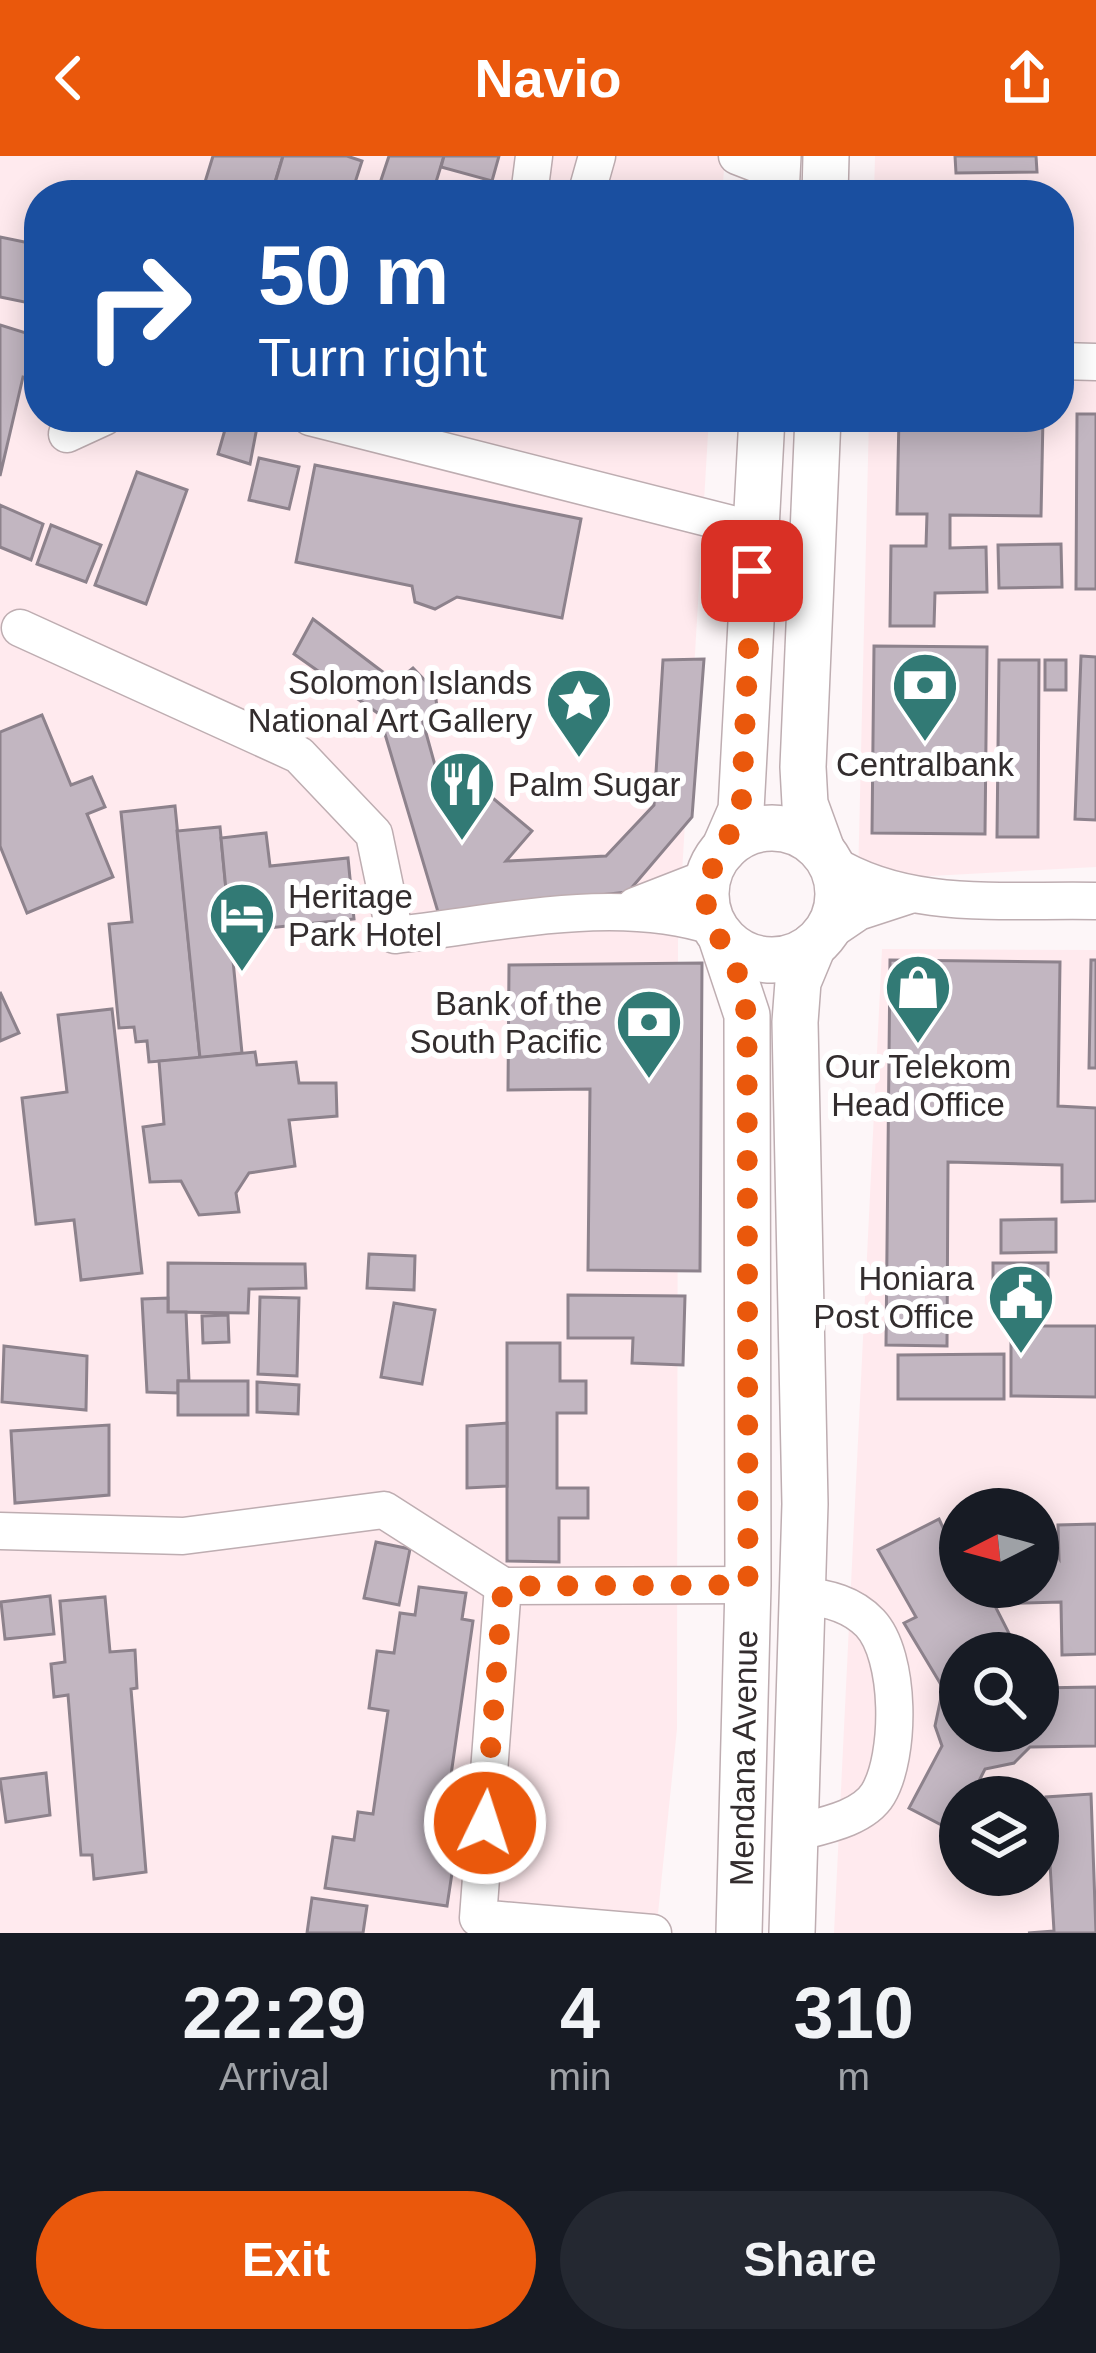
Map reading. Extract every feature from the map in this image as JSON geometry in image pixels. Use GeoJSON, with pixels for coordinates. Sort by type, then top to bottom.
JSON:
{"type":"FeatureCollection","features":[{"type":"Feature","properties":{"kind":"main road"},"geometry":{"type":"LineString","coordinates":[[761,432],[741,810],[716,864],[707,914],[719,934],[747,957],[777,962],[820,939],[838,904],[836,874],[806,804],[803,767],[817,432]]}},
{"type":"Feature","properties":{"kind":"main road"},"geometry":{"type":"LineString","coordinates":[[716,864],[738,835],[767,827],[797,831],[825,855]]}},
{"type":"Feature","properties":{"kind":"main road","name":"Mendana Avenue"},"geometry":{"type":"LineString","coordinates":[[719,934],[747,1016],[748,1585],[739,1933]]}},
{"type":"Feature","properties":{"kind":"main road","name":"Mendana Avenue"},"geometry":{"type":"LineString","coordinates":[[792,1933],[803,1595],[795,1022],[798,982],[820,939]]}},
{"type":"Feature","properties":{"kind":"street"},"geometry":{"type":"LineString","coordinates":[[67,434],[71,432]]}},
{"type":"Feature","properties":{"kind":"street"},"geometry":{"type":"LineString","coordinates":[[369,432],[754,530]]}},
{"type":"Feature","properties":{"kind":"street"},"geometry":{"type":"LineString","coordinates":[[20,628],[299,755],[374,834],[395,935],[614,912],[657,913],[719,934]]}},
{"type":"Feature","properties":{"kind":"street"},"geometry":{"type":"LineString","coordinates":[[825,855],[858,880],[907,896],[1096,901]]}},
{"type":"Feature","properties":{"kind":"street"},"geometry":{"type":"LineString","coordinates":[[614,912],[716,864]]}},
{"type":"Feature","properties":{"kind":"street"},"geometry":{"type":"LineString","coordinates":[[820,939],[858,912],[907,896]]}},
{"type":"Feature","properties":{"kind":"street"},"geometry":{"type":"LineString","coordinates":[[0,1531],[183,1536],[384,1510],[503,1586],[748,1585]]}},
{"type":"Feature","properties":{"kind":"street"},"geometry":{"type":"LineString","coordinates":[[503,1586],[478,1918],[653,1933]]}},
{"type":"Feature","properties":{"kind":"street"},"geometry":{"type":"LineString","coordinates":[[795,1833],[846,1817],[877,1797],[896,1717],[886,1650],[874,1627],[843,1604],[803,1595]]}},
{"type":"Feature","properties":{"kind":"shaded area"},"geometry":{"type":"Polygon","coordinates":[[[0,156],[725,156],[723,180],[24,180],[24,432],[708,432],[678,941],[677,1729],[656,1933],[0,1933],[0,156]]]}},
{"type":"Feature","properties":{"kind":"shaded area"},"geometry":{"type":"Polygon","coordinates":[[[875,156],[1096,156],[1096,867],[858,880],[869,432],[1074,432],[1074,180],[874,180],[875,156]]]}},
{"type":"Feature","properties":{"kind":"shaded area"},"geometry":{"type":"Polygon","coordinates":[[[882,949],[1096,950],[1096,1933],[834,1933],[882,949]]]}},
{"type":"Feature","properties":{"kind":"building"},"geometry":{"type":"Polygon","coordinates":[[[213,156],[283,156],[276,180],[206,180],[213,156]]]}},
{"type":"Feature","properties":{"kind":"building"},"geometry":{"type":"Polygon","coordinates":[[[283,156],[347,156],[362,161],[356,180],[276,180],[283,156]]]}},
{"type":"Feature","properties":{"kind":"building"},"geometry":{"type":"Polygon","coordinates":[[[389,156],[444,156],[437,180],[381,180],[389,156]]]}},
{"type":"Feature","properties":{"kind":"building"},"geometry":{"type":"Polygon","coordinates":[[[444,156],[499,156],[492,180],[441,167],[444,156]]]}},
{"type":"Feature","properties":{"kind":"building"},"geometry":{"type":"Polygon","coordinates":[[[955,156],[1036,156],[1037,172],[956,173],[955,156]]]}},
{"type":"Feature","properties":{"kind":"building"},"geometry":{"type":"Polygon","coordinates":[[[0,237],[24,242],[24,302],[0,297],[0,237]]]}},
{"type":"Feature","properties":{"kind":"building"},"geometry":{"type":"Polygon","coordinates":[[[0,325],[24,332],[24,377],[0,476],[0,325]]]}},
{"type":"Feature","properties":{"kind":"building"},"geometry":{"type":"Polygon","coordinates":[[[1077,414],[1096,414],[1096,589],[1076,589],[1077,414]]]}},
{"type":"Feature","properties":{"kind":"building"},"geometry":{"type":"Polygon","coordinates":[[[224,432],[256,432],[250,464],[218,454],[224,432]]]}},
{"type":"Feature","properties":{"kind":"building"},"geometry":{"type":"Polygon","coordinates":[[[899,432],[1043,432],[1041,516],[950,515],[950,548],[986,547],[987,592],[935,593],[934,626],[890,626],[891,546],[926,546],[927,514],[897,514],[899,432]]]}},
{"type":"Feature","properties":{"kind":"building"},"geometry":{"type":"Polygon","coordinates":[[[259,458],[299,467],[289,509],[249,500],[259,458]]]}},
{"type":"Feature","properties":{"kind":"building"},"geometry":{"type":"Polygon","coordinates":[[[315,465],[581,519],[562,618],[457,597],[435,609],[415,602],[412,586],[296,562],[315,465]]]}},
{"type":"Feature","properties":{"kind":"building"},"geometry":{"type":"Polygon","coordinates":[[[137,472],[187,490],[146,604],[95,585],[137,472]]]}},
{"type":"Feature","properties":{"kind":"building"},"geometry":{"type":"Polygon","coordinates":[[[0,505],[43,524],[31,560],[0,547],[0,505]]]}},
{"type":"Feature","properties":{"kind":"building"},"geometry":{"type":"Polygon","coordinates":[[[51,525],[101,545],[86,582],[37,564],[51,525]]]}},
{"type":"Feature","properties":{"kind":"building"},"geometry":{"type":"Polygon","coordinates":[[[1061,544],[1062,587],[999,588],[998,545],[1061,544]]]}},
{"type":"Feature","properties":{"kind":"building"},"geometry":{"type":"Polygon","coordinates":[[[313,619],[396,682],[413,668],[435,691],[438,716],[423,722],[451,823],[476,784],[532,831],[506,861],[606,856],[654,805],[663,660],[704,659],[692,817],[628,892],[438,912],[379,714],[294,654],[313,619]]]}},
{"type":"Feature","properties":{"kind":"building"},"geometry":{"type":"Polygon","coordinates":[[[874,646],[987,647],[985,834],[872,833],[874,646]]]}},
{"type":"Feature","properties":{"kind":"building"},"geometry":{"type":"Polygon","coordinates":[[[1081,656],[1096,657],[1096,820],[1075,819],[1081,656]]]}},
{"type":"Feature","properties":{"kind":"building"},"geometry":{"type":"Polygon","coordinates":[[[999,660],[1039,660],[1038,837],[997,837],[999,660]]]}},
{"type":"Feature","properties":{"kind":"building"},"geometry":{"type":"Polygon","coordinates":[[[1045,660],[1066,660],[1066,690],[1045,690],[1045,660]]]}},
{"type":"Feature","properties":{"kind":"building"},"geometry":{"type":"Polygon","coordinates":[[[42,715],[71,785],[92,777],[105,807],[87,814],[113,877],[27,913],[0,846],[0,732],[42,715]]]}},
{"type":"Feature","properties":{"kind":"building"},"geometry":{"type":"Polygon","coordinates":[[[175,806],[200,1058],[149,1062],[147,1041],[136,1042],[134,1027],[119,1028],[109,924],[132,922],[121,812],[175,806]]]}},
{"type":"Feature","properties":{"kind":"building"},"geometry":{"type":"Polygon","coordinates":[[[220,827],[242,1053],[200,1058],[177,831],[220,827]]]}},
{"type":"Feature","properties":{"kind":"building"},"geometry":{"type":"Polygon","coordinates":[[[266,833],[270,866],[348,858],[354,919],[230,932],[221,838],[266,833]]]}},
{"type":"Feature","properties":{"kind":"building"},"geometry":{"type":"Polygon","coordinates":[[[890,960],[1060,962],[1058,1106],[1096,1108],[1096,1201],[1062,1202],[1062,1165],[948,1162],[947,1346],[886,1345],[890,960]]]}},
{"type":"Feature","properties":{"kind":"building"},"geometry":{"type":"Polygon","coordinates":[[[1091,960],[1096,960],[1096,1068],[1089,1068],[1091,960]]]}},
{"type":"Feature","properties":{"kind":"building"},"geometry":{"type":"Polygon","coordinates":[[[702,963],[700,1271],[588,1270],[590,1089],[508,1090],[509,965],[702,963]]]}},
{"type":"Feature","properties":{"kind":"building"},"geometry":{"type":"Polygon","coordinates":[[[0,992],[19,1033],[0,1041],[0,992]]]}},
{"type":"Feature","properties":{"kind":"building"},"geometry":{"type":"Polygon","coordinates":[[[112,1009],[142,1273],[81,1280],[74,1220],[36,1224],[22,1098],[67,1092],[58,1015],[112,1009]]]}},
{"type":"Feature","properties":{"kind":"building"},"geometry":{"type":"Polygon","coordinates":[[[255,1052],[257,1065],[296,1062],[299,1083],[336,1083],[337,1116],[289,1120],[295,1166],[249,1173],[236,1193],[239,1212],[199,1215],[181,1181],[150,1182],[143,1127],[164,1124],[159,1061],[255,1052]]]}},
{"type":"Feature","properties":{"kind":"building"},"geometry":{"type":"Polygon","coordinates":[[[1056,1219],[1056,1252],[1001,1253],[1001,1220],[1056,1219]]]}},
{"type":"Feature","properties":{"kind":"building"},"geometry":{"type":"Polygon","coordinates":[[[369,1254],[415,1256],[414,1290],[367,1288],[369,1254]]]}},
{"type":"Feature","properties":{"kind":"building"},"geometry":{"type":"Polygon","coordinates":[[[168,1263],[305,1264],[306,1288],[249,1289],[248,1313],[168,1312],[168,1263]]]}},
{"type":"Feature","properties":{"kind":"building"},"geometry":{"type":"Polygon","coordinates":[[[993,1263],[1048,1263],[1048,1283],[993,1283],[993,1263]]]}},
{"type":"Feature","properties":{"kind":"building"},"geometry":{"type":"Polygon","coordinates":[[[1041,1289],[1041,1306],[1003,1307],[1003,1290],[1041,1289]]]}},
{"type":"Feature","properties":{"kind":"building"},"geometry":{"type":"Polygon","coordinates":[[[568,1295],[685,1296],[683,1365],[632,1363],[633,1338],[568,1338],[568,1295]]]}},
{"type":"Feature","properties":{"kind":"building"},"geometry":{"type":"Polygon","coordinates":[[[260,1297],[299,1298],[297,1376],[258,1374],[260,1297]]]}},
{"type":"Feature","properties":{"kind":"building"},"geometry":{"type":"Polygon","coordinates":[[[168,1298],[168,1312],[186,1312],[189,1381],[178,1381],[178,1393],[147,1392],[142,1299],[168,1298]]]}},
{"type":"Feature","properties":{"kind":"building"},"geometry":{"type":"Polygon","coordinates":[[[394,1303],[435,1310],[422,1384],[381,1377],[394,1303]]]}},
{"type":"Feature","properties":{"kind":"building"},"geometry":{"type":"Polygon","coordinates":[[[228,1315],[229,1342],[203,1343],[202,1316],[228,1315]]]}},
{"type":"Feature","properties":{"kind":"building"},"geometry":{"type":"Polygon","coordinates":[[[1011,1326],[1096,1326],[1096,1397],[1011,1396],[1011,1326]]]}},
{"type":"Feature","properties":{"kind":"building"},"geometry":{"type":"Polygon","coordinates":[[[507,1343],[560,1343],[560,1381],[586,1381],[586,1413],[557,1413],[557,1488],[588,1488],[588,1518],[559,1518],[559,1562],[507,1561],[507,1343]]]}},
{"type":"Feature","properties":{"kind":"building"},"geometry":{"type":"Polygon","coordinates":[[[4,1346],[87,1356],[86,1410],[2,1402],[4,1346]]]}},
{"type":"Feature","properties":{"kind":"building"},"geometry":{"type":"Polygon","coordinates":[[[1004,1354],[1004,1399],[898,1399],[898,1355],[1004,1354]]]}},
{"type":"Feature","properties":{"kind":"building"},"geometry":{"type":"Polygon","coordinates":[[[178,1381],[248,1381],[248,1415],[178,1415],[178,1381]]]}},
{"type":"Feature","properties":{"kind":"building"},"geometry":{"type":"Polygon","coordinates":[[[257,1382],[299,1385],[298,1414],[257,1412],[257,1382]]]}},
{"type":"Feature","properties":{"kind":"building"},"geometry":{"type":"Polygon","coordinates":[[[507,1423],[507,1486],[467,1488],[467,1426],[507,1423]]]}},
{"type":"Feature","properties":{"kind":"building"},"geometry":{"type":"Polygon","coordinates":[[[109,1425],[109,1495],[15,1503],[11,1431],[109,1425]]]}},
{"type":"Feature","properties":{"kind":"building"},"geometry":{"type":"Polygon","coordinates":[[[939,1519],[939,1608],[996,1608],[1008,1632],[939,1632],[939,1681],[904,1623],[916,1617],[878,1550],[939,1519]]]}},
{"type":"Feature","properties":{"kind":"building"},"geometry":{"type":"Polygon","coordinates":[[[1096,1524],[1096,1654],[1062,1655],[1059,1525],[1096,1524]]]}},
{"type":"Feature","properties":{"kind":"building"},"geometry":{"type":"Polygon","coordinates":[[[376,1542],[410,1549],[399,1605],[364,1598],[376,1542]]]}},
{"type":"Feature","properties":{"kind":"building"},"geometry":{"type":"Polygon","coordinates":[[[419,1587],[466,1593],[462,1619],[473,1621],[439,1859],[454,1860],[447,1906],[325,1888],[333,1837],[354,1840],[358,1812],[373,1814],[388,1711],[369,1708],[377,1651],[394,1653],[400,1613],[415,1615],[419,1587]]]}},
{"type":"Feature","properties":{"kind":"building"},"geometry":{"type":"Polygon","coordinates":[[[50,1596],[54,1634],[5,1639],[1,1602],[50,1596]]]}},
{"type":"Feature","properties":{"kind":"building"},"geometry":{"type":"Polygon","coordinates":[[[105,1597],[110,1652],[135,1650],[137,1688],[131,1689],[146,1872],[94,1879],[92,1855],[81,1855],[68,1695],[54,1697],[51,1664],[65,1662],[60,1601],[105,1597]]]}},
{"type":"Feature","properties":{"kind":"building"},"geometry":{"type":"Polygon","coordinates":[[[1096,1687],[1096,1746],[1059,1747],[1059,1688],[1096,1687]]]}},
{"type":"Feature","properties":{"kind":"building"},"geometry":{"type":"Polygon","coordinates":[[[939,1752],[1025,1752],[1014,1763],[985,1769],[982,1776],[939,1776],[939,1824],[909,1808],[939,1752]]]}},
{"type":"Feature","properties":{"kind":"building"},"geometry":{"type":"Polygon","coordinates":[[[46,1773],[50,1815],[6,1822],[0,1779],[46,1773]]]}},
{"type":"Feature","properties":{"kind":"building"},"geometry":{"type":"Polygon","coordinates":[[[1091,1794],[1096,1933],[1028,1933],[1054,1931],[1052,1896],[1059,1896],[1059,1796],[1091,1794]]]}},
{"type":"Feature","properties":{"kind":"building"},"geometry":{"type":"Polygon","coordinates":[[[312,1898],[367,1906],[363,1933],[307,1933],[312,1898]]]}},
{"type":"Feature","properties":{"kind":"place","name":"Centralbank"},"geometry":{"type":"Point","coordinates":[925,744]}},
{"type":"Feature","properties":{"kind":"place","name":"Solomon Islands National Art Gallery"},"geometry":{"type":"Point","coordinates":[579,760]}},
{"type":"Feature","properties":{"kind":"place","name":"Palm Sugar"},"geometry":{"type":"Point","coordinates":[462,843]}},
{"type":"Feature","properties":{"kind":"place","name":"Heritage Park Hotel"},"geometry":{"type":"Point","coordinates":[242,974]}},
{"type":"Feature","properties":{"kind":"place","name":"Our Telekom Head Office"},"geometry":{"type":"Point","coordinates":[918,1046]}},
{"type":"Feature","properties":{"kind":"place","name":"Bank of the South Pacific"},"geometry":{"type":"Point","coordinates":[649,1081]}},
{"type":"Feature","properties":{"kind":"place","name":"Honiara Post Office"},"geometry":{"type":"Point","coordinates":[1021,1356]}},
{"type":"Feature","properties":{"kind":"route"},"geometry":{"type":"LineString","coordinates":[[485,1823],[503,1586],[748,1585],[747,1016],[739,976],[707,914],[705,884],[741,810],[752,571]]}}]}
